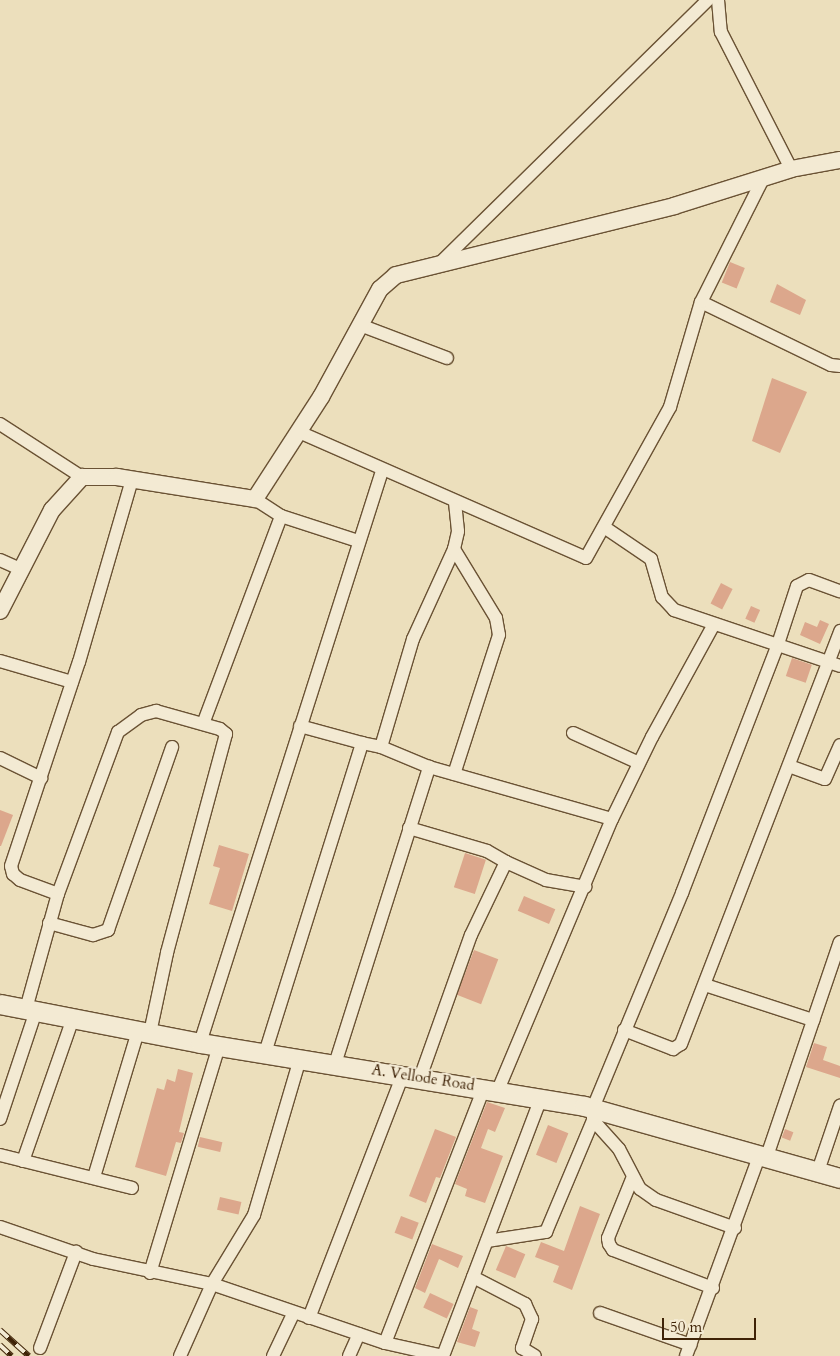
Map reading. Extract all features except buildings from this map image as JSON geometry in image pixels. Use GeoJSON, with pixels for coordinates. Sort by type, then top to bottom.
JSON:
{"type":"FeatureCollection","features":[{"type":"Feature","properties":{"kind":"main road","name":"A. Vellode Road"},"geometry":{"type":"LineString","coordinates":[[0,1004],[200,1043],[541,1098],[593,1114],[764,1155],[840,1178]]}},
{"type":"Feature","properties":{"kind":"street"},"geometry":{"type":"LineString","coordinates":[[436,266],[708,0]]}},
{"type":"Feature","properties":{"kind":"street"},"geometry":{"type":"LineString","coordinates":[[718,0],[721,32],[790,169]]}},
{"type":"Feature","properties":{"kind":"street"},"geometry":{"type":"LineString","coordinates":[[255,499],[298,432],[380,289],[396,275],[674,206],[790,169],[840,160]]}},
{"type":"Feature","properties":{"kind":"street"},"geometry":{"type":"LineString","coordinates":[[298,432],[581,558],[590,555],[670,407],[701,302],[764,177]]}},
{"type":"Feature","properties":{"kind":"street"},"geometry":{"type":"LineString","coordinates":[[701,302],[831,365],[840,366]]}},
{"type":"Feature","properties":{"kind":"street"},"geometry":{"type":"LineString","coordinates":[[360,325],[447,358]]}},
{"type":"Feature","properties":{"kind":"street"},"geometry":{"type":"LineString","coordinates":[[0,424],[82,477],[132,479],[255,499],[281,516],[358,541]]}},
{"type":"Feature","properties":{"kind":"street"},"geometry":{"type":"LineString","coordinates":[[200,1043],[358,541],[382,471]]}},
{"type":"Feature","properties":{"kind":"street"},"geometry":{"type":"LineString","coordinates":[[0,612],[52,510],[82,477]]}},
{"type":"Feature","properties":{"kind":"street"},"geometry":{"type":"LineString","coordinates":[[58,894],[12,874],[11,866],[72,682],[132,479]]}},
{"type":"Feature","properties":{"kind":"street"},"geometry":{"type":"LineString","coordinates":[[381,747],[413,639],[454,549],[458,531],[455,503]]}},
{"type":"Feature","properties":{"kind":"street"},"geometry":{"type":"LineString","coordinates":[[203,724],[281,516]]}},
{"type":"Feature","properties":{"kind":"street"},"geometry":{"type":"LineString","coordinates":[[604,528],[651,559],[662,597],[669,606],[714,624],[834,664]]}},
{"type":"Feature","properties":{"kind":"street"},"geometry":{"type":"LineString","coordinates":[[454,549],[496,618],[499,635],[454,774]]}},
{"type":"Feature","properties":{"kind":"street"},"geometry":{"type":"LineString","coordinates":[[0,560],[22,570]]}},
{"type":"Feature","properties":{"kind":"street"},"geometry":{"type":"LineString","coordinates":[[487,1241],[546,1232],[624,1030],[778,644],[796,586],[809,580],[840,591]]}},
{"type":"Feature","properties":{"kind":"street"},"geometry":{"type":"LineString","coordinates":[[385,1343],[491,1089],[585,887],[612,819],[639,762],[714,624]]}},
{"type":"Feature","properties":{"kind":"street"},"geometry":{"type":"LineString","coordinates":[[624,1030],[678,1048],[705,985],[789,766],[834,664],[840,631]]}},
{"type":"Feature","properties":{"kind":"street"},"geometry":{"type":"LineString","coordinates":[[0,661],[72,682]]}},
{"type":"Feature","properties":{"kind":"street"},"geometry":{"type":"LineString","coordinates":[[0,1119],[31,1010],[49,923],[118,732],[141,715],[156,711],[220,729],[226,734],[225,742],[177,915],[144,1032],[94,1177]]}},
{"type":"Feature","properties":{"kind":"street"},"geometry":{"type":"LineString","coordinates":[[300,726],[381,747],[429,768],[612,819]]}},
{"type":"Feature","properties":{"kind":"street"},"geometry":{"type":"LineString","coordinates":[[573,733],[639,762]]}},
{"type":"Feature","properties":{"kind":"street"},"geometry":{"type":"LineString","coordinates":[[265,1053],[362,743]]}},
{"type":"Feature","properties":{"kind":"street"},"geometry":{"type":"LineString","coordinates":[[789,766],[825,779],[840,745]]}},
{"type":"Feature","properties":{"kind":"street"},"geometry":{"type":"LineString","coordinates":[[49,923],[93,935],[108,930],[172,747]]}},
{"type":"Feature","properties":{"kind":"street"},"geometry":{"type":"LineString","coordinates":[[0,758],[41,778]]}},
{"type":"Feature","properties":{"kind":"street"},"geometry":{"type":"LineString","coordinates":[[335,1064],[429,768]]}},
{"type":"Feature","properties":{"kind":"street"},"geometry":{"type":"LineString","coordinates":[[409,828],[488,851],[506,862],[546,880],[585,887]]}},
{"type":"Feature","properties":{"kind":"street"},"geometry":{"type":"LineString","coordinates":[[309,1318],[472,934],[506,862]]}},
{"type":"Feature","properties":{"kind":"street"},"geometry":{"type":"LineString","coordinates":[[600,1313],[688,1351],[764,1155],[840,942]]}},
{"type":"Feature","properties":{"kind":"street"},"geometry":{"type":"LineString","coordinates":[[705,985],[813,1020]]}},
{"type":"Feature","properties":{"kind":"street"},"geometry":{"type":"LineString","coordinates":[[23,1160],[73,1018]]}},
{"type":"Feature","properties":{"kind":"street"},"geometry":{"type":"LineString","coordinates":[[150,1273],[219,1046]]}},
{"type":"Feature","properties":{"kind":"street"},"geometry":{"type":"LineString","coordinates":[[180,1356],[212,1284],[254,1215],[300,1059]]}},
{"type":"Feature","properties":{"kind":"street"},"geometry":{"type":"LineString","coordinates":[[0,1227],[76,1252],[150,1273],[212,1284],[293,1314],[385,1343],[443,1356],[541,1098]]}},
{"type":"Feature","properties":{"kind":"street"},"geometry":{"type":"LineString","coordinates":[[818,1172],[840,1106]]}},
{"type":"Feature","properties":{"kind":"street"},"geometry":{"type":"LineString","coordinates":[[593,1114],[619,1149],[632,1179],[656,1200],[735,1228]]}},
{"type":"Feature","properties":{"kind":"street"},"geometry":{"type":"LineString","coordinates":[[0,1155],[132,1188]]}},
{"type":"Feature","properties":{"kind":"street"},"geometry":{"type":"LineString","coordinates":[[632,1179],[608,1238],[613,1250],[713,1288]]}},
{"type":"Feature","properties":{"kind":"street"},"geometry":{"type":"LineString","coordinates":[[40,1348],[76,1252]]}},
{"type":"Feature","properties":{"kind":"street"},"geometry":{"type":"LineString","coordinates":[[473,1277],[525,1304],[532,1319],[522,1348],[535,1356]]}},
{"type":"Feature","properties":{"kind":"street"},"geometry":{"type":"LineString","coordinates":[[273,1356],[293,1314]]}},
{"type":"Feature","properties":{"kind":"street"},"geometry":{"type":"LineString","coordinates":[[349,1356],[359,1334]]}},
{"type":"Feature","properties":{"kind":"railway"},"geometry":{"type":"LineString","coordinates":[[0,1330],[29,1356]]}},
{"type":"Feature","properties":{"kind":"railway"},"geometry":{"type":"LineString","coordinates":[[0,1345],[12,1356]]}}]}
